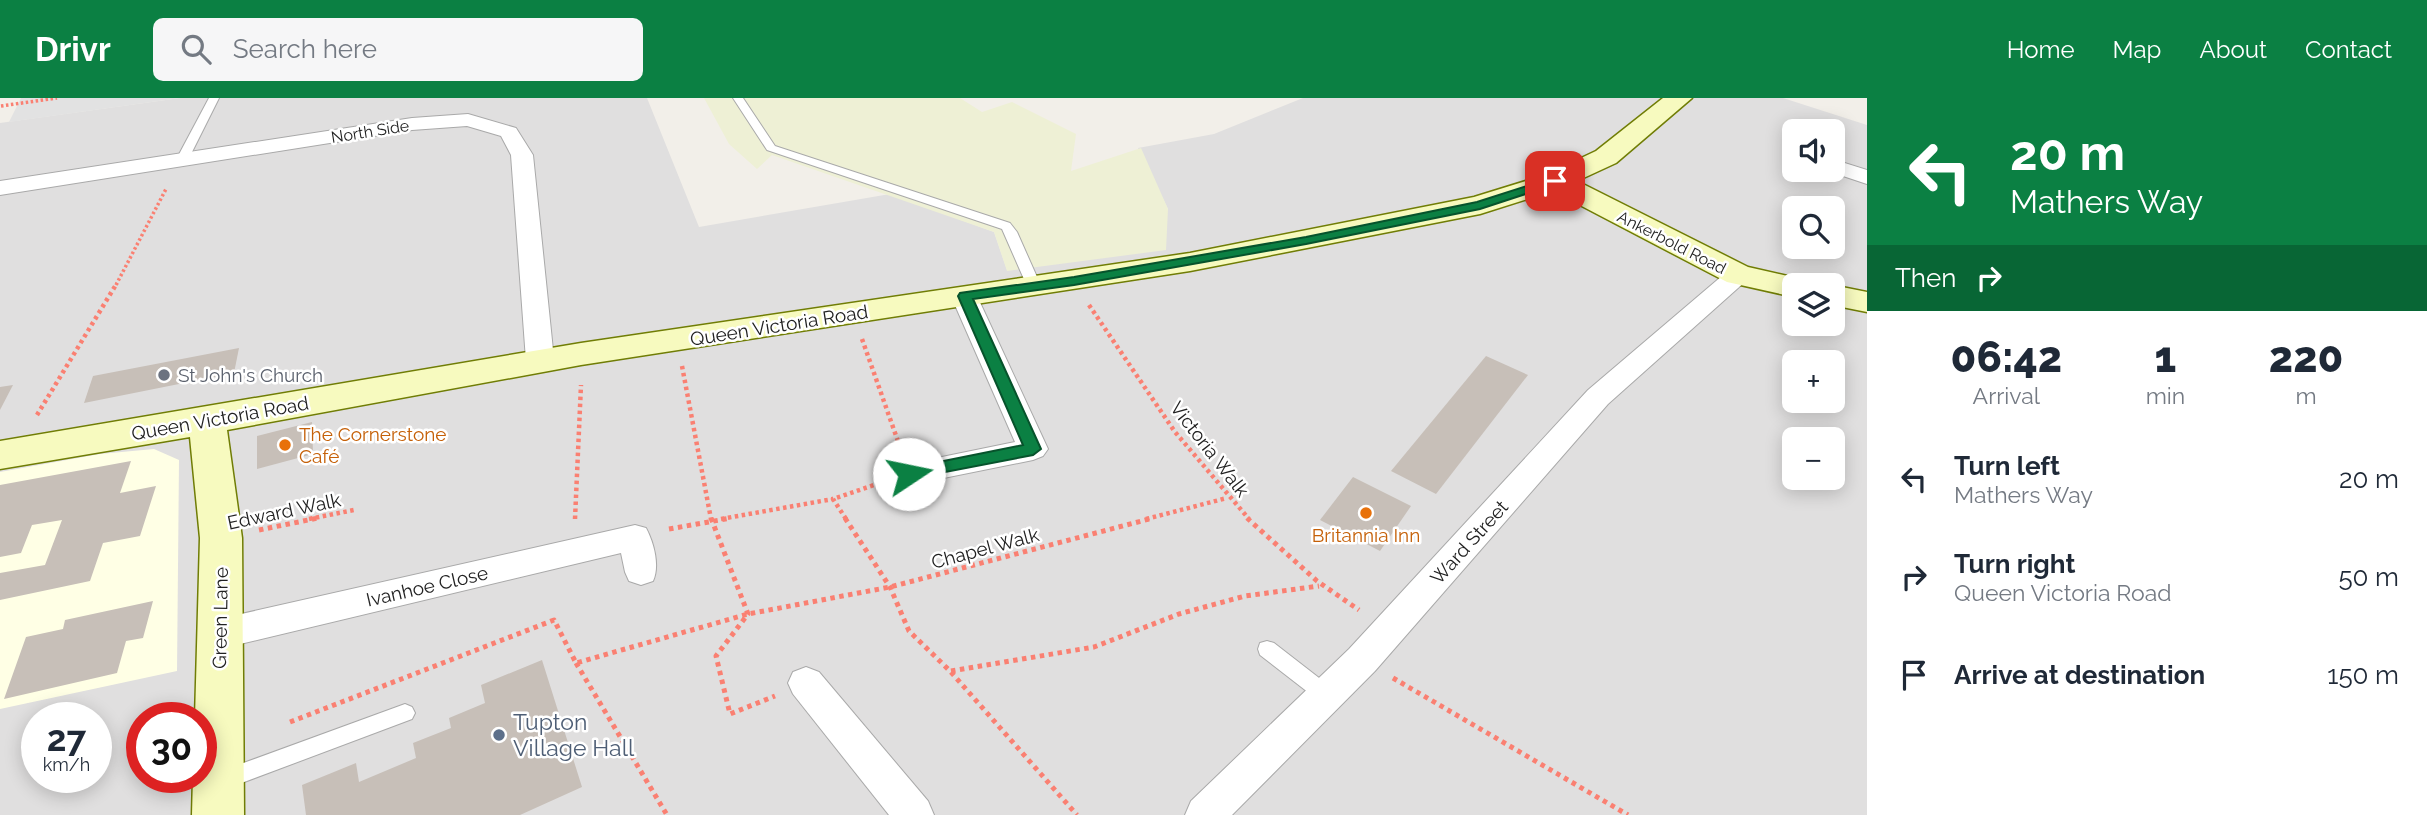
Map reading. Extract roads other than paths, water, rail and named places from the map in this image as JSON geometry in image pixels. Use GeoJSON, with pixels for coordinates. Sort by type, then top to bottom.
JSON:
{"type":"FeatureCollection","features":[{"type":"Feature","properties":{"kind":"street","name":"Queen Victoria Road"},"geometry":{"type":"LineString","coordinates":[[7,453],[207,421],[541,360],[1074,281],[1293,243],[1480,205],[1555,181],[1606,157],[1679,98]]}},
{"type":"Feature","properties":{"kind":"street","name":"North Side"},"geometry":{"type":"LineString","coordinates":[[0,188],[412,124],[468,120],[509,132],[522,155],[541,360]]}},
{"type":"Feature","properties":{"kind":"street"},"geometry":{"type":"LineString","coordinates":[[1845,169],[1867,177]]}},
{"type":"Feature","properties":{"kind":"street","name":"Ankerbold Road"},"geometry":{"type":"LineString","coordinates":[[1555,181],[1738,275],[1782,284]]}},
{"type":"Feature","properties":{"kind":"street","name":"Ward Street"},"geometry":{"type":"LineString","coordinates":[[1205,815],[1362,660],[1598,397],[1738,275]]}},
{"type":"Feature","properties":{"kind":"street"},"geometry":{"type":"LineString","coordinates":[[909,474],[1033,449],[964,296]]}},
{"type":"Feature","properties":{"kind":"street"},"geometry":{"type":"LineString","coordinates":[[1845,298],[1867,302]]}},
{"type":"Feature","properties":{"kind":"street","name":"Green Lane"},"geometry":{"type":"LineString","coordinates":[[207,421],[221,538],[219,799]]}},
{"type":"Feature","properties":{"kind":"street","name":"Ivanhoe Close"},"geometry":{"type":"LineString","coordinates":[[219,634],[635,537],[641,572]]}},
{"type":"Feature","properties":{"kind":"street"},"geometry":{"type":"LineString","coordinates":[[806,683],[914,815]]}},
{"type":"Feature","properties":{"kind":"lane"},"geometry":{"type":"LineString","coordinates":[[181,160],[214,98]]}},
{"type":"Feature","properties":{"kind":"lane"},"geometry":{"type":"LineString","coordinates":[[738,98],[771,148],[1006,226],[1012,232],[1034,286]]}},
{"type":"Feature","properties":{"kind":"lane"},"geometry":{"type":"LineString","coordinates":[[1266,649],[1325,694]]}},
{"type":"Feature","properties":{"kind":"lane"},"geometry":{"type":"LineString","coordinates":[[219,799],[405,713]]}},
{"type":"Feature","properties":{"kind":"place","name":"St John's Church"},"geometry":{"type":"Point","coordinates":[164,375]}},
{"type":"Feature","properties":{"kind":"place","name":"The Cornerstone Café"},"geometry":{"type":"Point","coordinates":[285,445]}},
{"type":"Feature","properties":{"kind":"place","name":"Britannia Inn"},"geometry":{"type":"Point","coordinates":[1366,513]}},
{"type":"Feature","properties":{"kind":"place","name":"Tupton Village Hall"},"geometry":{"type":"Point","coordinates":[499,735]}}]}
